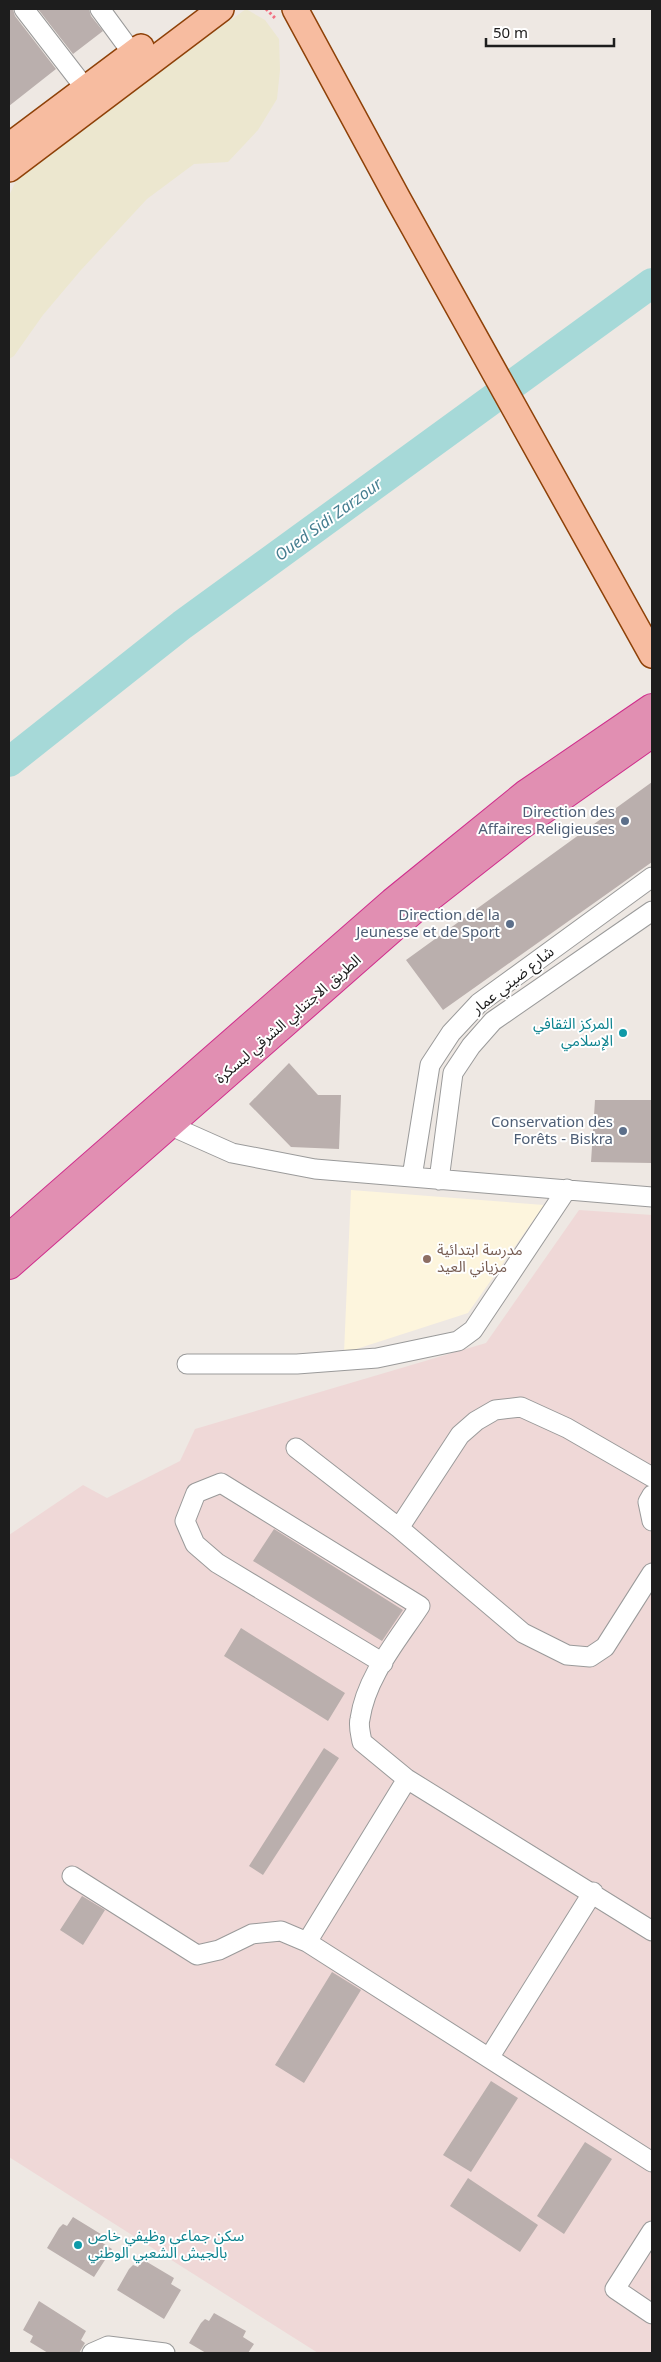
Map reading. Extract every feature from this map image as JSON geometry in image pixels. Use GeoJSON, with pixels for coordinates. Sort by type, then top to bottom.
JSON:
{"type":"FeatureCollection","features":[{"type":"Feature","properties":{"kind":"highway","name":"الطريق الاجتنابي الشرقي لبسكرة"},"geometry":{"type":"LineString","coordinates":[[9,1238],[400,896],[526,794],[652,708]]}},
{"type":"Feature","properties":{"kind":"highway","name":"الطريق الاجتنابي الشرقي لبسكرة"},"geometry":{"type":"LineString","coordinates":[[9,1265],[412,911],[520,826],[652,734]]}},
{"type":"Feature","properties":{"kind":"main road"},"geometry":{"type":"LineString","coordinates":[[9,146],[194,9]]}},
{"type":"Feature","properties":{"kind":"main road"},"geometry":{"type":"LineString","coordinates":[[9,169],[221,9]]}},
{"type":"Feature","properties":{"kind":"main road"},"geometry":{"type":"LineString","coordinates":[[296,15],[652,655]]}},
{"type":"Feature","properties":{"kind":"street"},"geometry":{"type":"LineString","coordinates":[[24,9],[85,88]]}},
{"type":"Feature","properties":{"kind":"street"},"geometry":{"type":"LineString","coordinates":[[100,9],[133,54]]}},
{"type":"Feature","properties":{"kind":"street","name":"شارع ضيتي عمار"},"geometry":{"type":"LineString","coordinates":[[412,1177],[430,1065],[451,1033],[479,1003],[652,877]]}},
{"type":"Feature","properties":{"kind":"street"},"geometry":{"type":"LineString","coordinates":[[439,1180],[453,1073],[471,1046],[493,1021],[652,911]]}},
{"type":"Feature","properties":{"kind":"street"},"geometry":{"type":"LineString","coordinates":[[479,1003],[493,1021]]}},
{"type":"Feature","properties":{"kind":"street"},"geometry":{"type":"LineString","coordinates":[[169,1125],[232,1153],[315,1169],[652,1196]]}},
{"type":"Feature","properties":{"kind":"street"},"geometry":{"type":"LineString","coordinates":[[187,1364],[297,1364],[377,1358],[458,1341],[480,1322],[567,1189]]}},
{"type":"Feature","properties":{"kind":"street"},"geometry":{"type":"LineString","coordinates":[[399,1528],[460,1435],[476,1421],[495,1410],[521,1407],[567,1428],[652,1477]]}},
{"type":"Feature","properties":{"kind":"street"},"geometry":{"type":"LineString","coordinates":[[296,1448],[399,1528],[523,1633],[567,1655],[590,1657],[605,1647],[652,1574]]}},
{"type":"Feature","properties":{"kind":"street"},"geometry":{"type":"LineString","coordinates":[[383,1663],[217,1563],[195,1544],[185,1521],[196,1493],[221,1483],[420,1606],[366,1693],[359,1721],[362,1742],[407,1779],[593,1892],[652,1931]]}},
{"type":"Feature","properties":{"kind":"street"},"geometry":{"type":"LineString","coordinates":[[652,1495],[648,1502],[652,1521]]}},
{"type":"Feature","properties":{"kind":"street"},"geometry":{"type":"LineString","coordinates":[[307,1942],[407,1779]]}},
{"type":"Feature","properties":{"kind":"street"},"geometry":{"type":"LineString","coordinates":[[72,1876],[197,1955],[219,1950],[252,1934],[281,1931],[307,1942],[652,2162]]}},
{"type":"Feature","properties":{"kind":"street"},"geometry":{"type":"LineString","coordinates":[[489,2058],[593,1892]]}},
{"type":"Feature","properties":{"kind":"street"},"geometry":{"type":"LineString","coordinates":[[652,2231],[614,2289],[652,2314]]}},
{"type":"Feature","properties":{"kind":"street"},"geometry":{"type":"LineString","coordinates":[[92,2353],[108,2346],[165,2353]]}},
{"type":"Feature","properties":{"kind":"shaded area"},"geometry":{"type":"Polygon","coordinates":[[[246,9],[265,20],[279,39],[280,70],[277,99],[258,130],[228,162],[194,164],[147,199],[81,270],[43,315],[14,356],[9,359],[9,196],[19,174],[98,119],[157,73],[246,9]]]}},
{"type":"Feature","properties":{"kind":"shaded area","name":"مدرسة ابتدائية مزياني العيد"},"geometry":{"type":"Polygon","coordinates":[[[351,1190],[544,1205],[468,1313],[344,1353],[351,1190]]]}},
{"type":"Feature","properties":{"kind":"shaded area"},"geometry":{"type":"Polygon","coordinates":[[[579,1210],[652,1215],[652,2353],[318,2353],[9,2157],[9,1535],[83,1485],[107,1498],[180,1461],[195,1429],[486,1343],[579,1210]]]}},
{"type":"Feature","properties":{"kind":"building"},"geometry":{"type":"Polygon","coordinates":[[[9,9],[13,9],[15,16],[56,69],[9,106],[9,9]]]}},
{"type":"Feature","properties":{"kind":"building"},"geometry":{"type":"Polygon","coordinates":[[[38,9],[89,9],[91,16],[103,31],[73,54],[38,9]]]}},
{"type":"Feature","properties":{"kind":"building","name":"Direction de la Jeunesse et de Sport"},"geometry":{"type":"Polygon","coordinates":[[[652,782],[652,862],[443,1010],[406,960],[652,782]]]}},
{"type":"Feature","properties":{"kind":"building"},"geometry":{"type":"Polygon","coordinates":[[[289,1063],[318,1095],[341,1095],[339,1149],[291,1147],[249,1104],[289,1063]]]}},
{"type":"Feature","properties":{"kind":"building","name":"Conservation des Forêts - Biskra"},"geometry":{"type":"Polygon","coordinates":[[[595,1100],[652,1100],[652,1163],[591,1162],[595,1100]]]}},
{"type":"Feature","properties":{"kind":"building"},"geometry":{"type":"Polygon","coordinates":[[[274,1529],[403,1610],[382,1641],[253,1561],[274,1529]]]}},
{"type":"Feature","properties":{"kind":"building"},"geometry":{"type":"Polygon","coordinates":[[[241,1628],[345,1693],[328,1721],[224,1656],[241,1628]]]}},
{"type":"Feature","properties":{"kind":"building"},"geometry":{"type":"Polygon","coordinates":[[[324,1748],[339,1758],[263,1875],[249,1866],[324,1748]]]}},
{"type":"Feature","properties":{"kind":"building"},"geometry":{"type":"Polygon","coordinates":[[[82,1896],[105,1910],[83,1945],[60,1930],[82,1896]]]}},
{"type":"Feature","properties":{"kind":"building"},"geometry":{"type":"Polygon","coordinates":[[[332,1972],[361,1990],[304,2083],[275,2065],[332,1972]]]}},
{"type":"Feature","properties":{"kind":"building"},"geometry":{"type":"Polygon","coordinates":[[[491,2081],[518,2098],[471,2172],[443,2155],[491,2081]]]}},
{"type":"Feature","properties":{"kind":"building"},"geometry":{"type":"Polygon","coordinates":[[[585,2142],[612,2159],[564,2234],[537,2216],[585,2142]]]}},
{"type":"Feature","properties":{"kind":"building"},"geometry":{"type":"Polygon","coordinates":[[[468,2178],[538,2225],[520,2252],[450,2206],[468,2178]]]}},
{"type":"Feature","properties":{"kind":"building","name":"سكن جماعي وظيفي خاص بالجيش الشعبي الوطني"},"geometry":{"type":"Polygon","coordinates":[[[73,2217],[104,2236],[101,2242],[112,2249],[94,2277],[47,2248],[59,2228],[63,2224],[67,2226],[73,2217]]]}},
{"type":"Feature","properties":{"kind":"building","name":"سكن جماعي وظيفي خاص بالجيش الشعبي الوطني"},"geometry":{"type":"Polygon","coordinates":[[[142,2259],[174,2278],[171,2284],[181,2290],[164,2319],[117,2290],[129,2269],[133,2265],[138,2267],[142,2259]]]}},
{"type":"Feature","properties":{"kind":"building"},"geometry":{"type":"Polygon","coordinates":[[[39,2301],[86,2331],[81,2340],[85,2343],[79,2353],[48,2353],[30,2342],[33,2336],[23,2330],[39,2301]]]}},
{"type":"Feature","properties":{"kind":"building","name":"سكن جماعي وظيفي خاص بالجيش الشعبي الوطني"},"geometry":{"type":"Polygon","coordinates":[[[214,2313],[246,2331],[243,2337],[254,2344],[248,2353],[206,2353],[189,2343],[201,2323],[205,2319],[209,2321],[214,2313]]]}},
{"type":"Feature","properties":{"kind":"waterway","name":"Oued Sidi Zarzour"},"geometry":{"type":"LineString","coordinates":[[9,762],[182,625],[652,283]]}},
{"type":"Feature","properties":{"kind":"place","name":"Direction des Affaires Religieuses"},"geometry":{"type":"Point","coordinates":[625,821]}},
{"type":"Feature","properties":{"kind":"place","name":"Direction de la Jeunesse et de Sport"},"geometry":{"type":"Point","coordinates":[510,924]}},
{"type":"Feature","properties":{"kind":"place","name":"المركز الثقافي الإسلامي"},"geometry":{"type":"Point","coordinates":[623,1033]}},
{"type":"Feature","properties":{"kind":"place","name":"Conservation des Forêts - Biskra"},"geometry":{"type":"Point","coordinates":[623,1131]}},
{"type":"Feature","properties":{"kind":"place","name":"مدرسة ابتدائية مزياني العيد"},"geometry":{"type":"Point","coordinates":[427,1259]}},
{"type":"Feature","properties":{"kind":"place","name":"سكن جماعي وظيفي خاص بالجيش الشعبي الوطني"},"geometry":{"type":"Point","coordinates":[78,2245]}}]}
